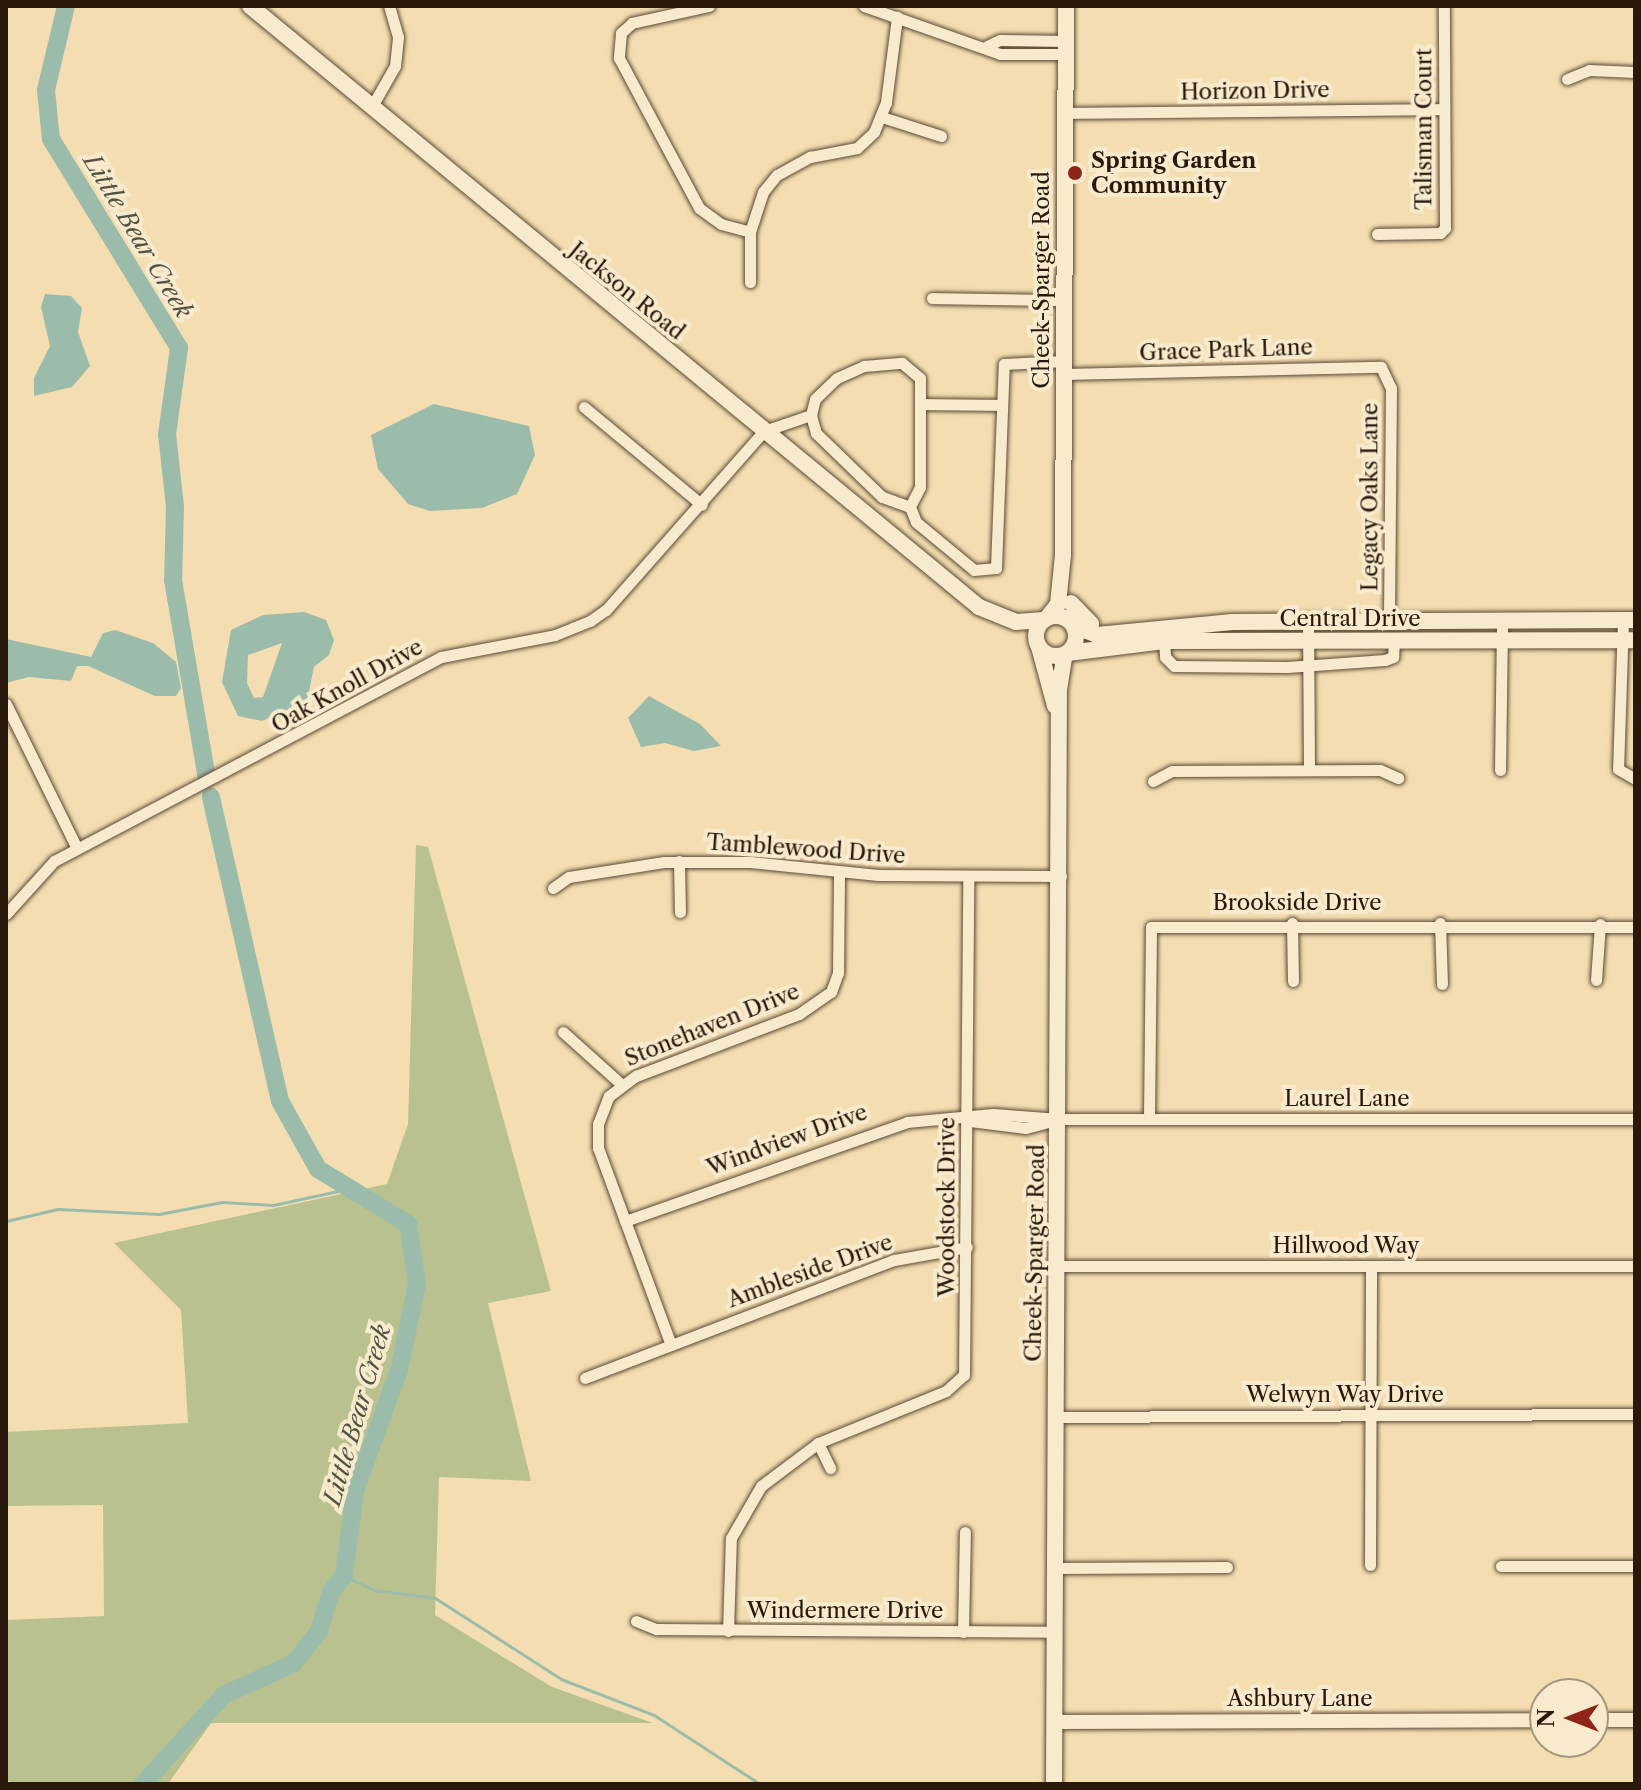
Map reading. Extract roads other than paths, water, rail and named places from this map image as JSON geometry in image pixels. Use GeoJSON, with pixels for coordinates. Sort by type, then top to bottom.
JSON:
{"type":"FeatureCollection","features":[{"type":"Feature","properties":{"kind":"main road","name":"Jackson Road"},"geometry":{"type":"LineString","coordinates":[[250,6],[979,607],[999,627],[1038,646]]}},
{"type":"Feature","properties":{"kind":"main road","name":"Cheek-Sparger Road"},"geometry":{"type":"LineString","coordinates":[[1046,619],[1058,604],[1063,555],[1066,6]]}},
{"type":"Feature","properties":{"kind":"main road","name":"Cheek-Sparger Road"},"geometry":{"type":"LineString","coordinates":[[1063,555],[1073,626]]}},
{"type":"Feature","properties":{"kind":"main road"},"geometry":{"type":"LineString","coordinates":[[1071,603],[1094,626],[1132,628]]}},
{"type":"Feature","properties":{"kind":"main road","name":"Jackson Road"},"geometry":{"type":"LineString","coordinates":[[979,607],[1016,622],[1046,619]]}},
{"type":"Feature","properties":{"kind":"main road"},"geometry":{"type":"LineString","coordinates":[[1064,618],[1073,626],[1076,638],[1066,654],[1054,657],[1038,646],[1046,619],[1064,618]]}},
{"type":"Feature","properties":{"kind":"main road","name":"Central Drive"},"geometry":{"type":"LineString","coordinates":[[1073,626],[1097,635],[1132,628],[1308,622],[1629,620]]}},
{"type":"Feature","properties":{"kind":"main road","name":"Central Drive"},"geometry":{"type":"LineString","coordinates":[[1066,654],[1164,641],[1629,640]]}},
{"type":"Feature","properties":{"kind":"main road","name":"Cheek-Sparger Road"},"geometry":{"type":"LineString","coordinates":[[1038,646],[1061,723]]}},
{"type":"Feature","properties":{"kind":"main road","name":"Cheek-Sparger Road"},"geometry":{"type":"LineString","coordinates":[[1054,1784],[1061,723],[1066,654]]}},
{"type":"Feature","properties":{"kind":"street"},"geometry":{"type":"LineString","coordinates":[[371,108],[395,66],[398,37],[389,6]]}},
{"type":"Feature","properties":{"kind":"street"},"geometry":{"type":"LineString","coordinates":[[709,6],[632,23],[621,33],[619,58],[699,208],[721,224],[750,232]]}},
{"type":"Feature","properties":{"kind":"street"},"geometry":{"type":"LineString","coordinates":[[864,6],[953,41],[987,46],[1000,54],[1066,48]]}},
{"type":"Feature","properties":{"kind":"street","name":"Talisman Court"},"geometry":{"type":"LineString","coordinates":[[1377,234],[1443,232],[1444,6]]}},
{"type":"Feature","properties":{"kind":"street"},"geometry":{"type":"LineString","coordinates":[[750,282],[750,232],[763,192],[777,175],[797,162],[863,144],[882,117],[897,17]]}},
{"type":"Feature","properties":{"kind":"street"},"geometry":{"type":"LineString","coordinates":[[1567,79],[1589,70],[1635,72]]}},
{"type":"Feature","properties":{"kind":"street","name":"Horizon Drive"},"geometry":{"type":"LineString","coordinates":[[1065,113],[1444,109]]}},
{"type":"Feature","properties":{"kind":"street"},"geometry":{"type":"LineString","coordinates":[[882,117],[941,136]]}},
{"type":"Feature","properties":{"kind":"street"},"geometry":{"type":"LineString","coordinates":[[932,298],[1064,300]]}},
{"type":"Feature","properties":{"kind":"street","name":"Grace Park Lane"},"geometry":{"type":"LineString","coordinates":[[1002,405],[1005,361],[1064,368],[1372,365],[1387,372]]}},
{"type":"Feature","properties":{"kind":"street"},"geometry":{"type":"LineString","coordinates":[[764,431],[811,415],[828,385],[872,365],[914,367],[921,404],[920,487],[910,507],[916,522],[974,570],[996,568],[1002,405],[921,404]]}},
{"type":"Feature","properties":{"kind":"street","name":"Legacy Oaks Lane"},"geometry":{"type":"LineString","coordinates":[[1387,372],[1389,622]]}},
{"type":"Feature","properties":{"kind":"street"},"geometry":{"type":"LineString","coordinates":[[584,407],[702,505]]}},
{"type":"Feature","properties":{"kind":"street"},"geometry":{"type":"LineString","coordinates":[[811,415],[816,433],[882,497],[910,507]]}},
{"type":"Feature","properties":{"kind":"street","name":"Oak Knoll Drive"},"geometry":{"type":"LineString","coordinates":[[6,914],[43,871],[77,848],[441,657],[555,635],[590,621],[702,505],[764,431]]}},
{"type":"Feature","properties":{"kind":"street"},"geometry":{"type":"LineString","coordinates":[[1629,620],[1618,769],[1635,779]]}},
{"type":"Feature","properties":{"kind":"street"},"geometry":{"type":"LineString","coordinates":[[1308,622],[1309,770]]}},
{"type":"Feature","properties":{"kind":"street"},"geometry":{"type":"LineString","coordinates":[[1500,770],[1502,622]]}},
{"type":"Feature","properties":{"kind":"street"},"geometry":{"type":"LineString","coordinates":[[1164,641],[1165,657],[1174,666],[1308,666],[1385,660],[1393,657],[1394,641]]}},
{"type":"Feature","properties":{"kind":"street"},"geometry":{"type":"LineString","coordinates":[[6,704],[77,848]]}},
{"type":"Feature","properties":{"kind":"street"},"geometry":{"type":"LineString","coordinates":[[1153,781],[1172,771],[1380,770],[1398,778]]}},
{"type":"Feature","properties":{"kind":"street"},"geometry":{"type":"LineString","coordinates":[[679,861],[680,912]]}},
{"type":"Feature","properties":{"kind":"street","name":"Tamblewood Drive"},"geometry":{"type":"LineString","coordinates":[[553,888],[598,870],[679,861],[839,872],[1061,876]]}},
{"type":"Feature","properties":{"kind":"street","name":"Stonehaven Drive"},"geometry":{"type":"LineString","coordinates":[[671,1345],[625,1221],[597,1133],[605,1104],[621,1084],[799,1014],[831,992],[838,973],[839,872]]}},
{"type":"Feature","properties":{"kind":"street","name":"Woodstock Drive"},"geometry":{"type":"LineString","coordinates":[[728,1631],[730,1549],[737,1521],[761,1486],[818,1443],[946,1391],[964,1375],[968,876]]}},
{"type":"Feature","properties":{"kind":"street"},"geometry":{"type":"LineString","coordinates":[[1292,923],[1293,981]]}},
{"type":"Feature","properties":{"kind":"street","name":"Brookside Drive"},"geometry":{"type":"LineString","coordinates":[[1149,1119],[1151,927],[1292,923],[1600,924],[1635,927]]}},
{"type":"Feature","properties":{"kind":"street"},"geometry":{"type":"LineString","coordinates":[[1440,923],[1442,984]]}},
{"type":"Feature","properties":{"kind":"street"},"geometry":{"type":"LineString","coordinates":[[1596,980],[1600,924]]}},
{"type":"Feature","properties":{"kind":"street"},"geometry":{"type":"LineString","coordinates":[[563,1032],[621,1084]]}},
{"type":"Feature","properties":{"kind":"street","name":"Windview Drive"},"geometry":{"type":"LineString","coordinates":[[625,1221],[875,1129],[967,1121],[993,1114],[1059,1119]]}},
{"type":"Feature","properties":{"kind":"street","name":"Laurel Lane"},"geometry":{"type":"LineString","coordinates":[[1059,1119],[1635,1119]]}},
{"type":"Feature","properties":{"kind":"street","name":"Ambleside Drive"},"geometry":{"type":"LineString","coordinates":[[585,1378],[894,1260],[967,1247]]}},
{"type":"Feature","properties":{"kind":"street","name":"Hillwood Way"},"geometry":{"type":"LineString","coordinates":[[1056,1266],[1635,1266]]}},
{"type":"Feature","properties":{"kind":"street"},"geometry":{"type":"LineString","coordinates":[[1370,1565],[1371,1266]]}},
{"type":"Feature","properties":{"kind":"street","name":"Welwyn Way Drive"},"geometry":{"type":"LineString","coordinates":[[1056,1417],[1635,1414]]}},
{"type":"Feature","properties":{"kind":"street"},"geometry":{"type":"LineString","coordinates":[[818,1443],[830,1468]]}},
{"type":"Feature","properties":{"kind":"street"},"geometry":{"type":"LineString","coordinates":[[963,1632],[965,1532]]}},
{"type":"Feature","properties":{"kind":"street"},"geometry":{"type":"LineString","coordinates":[[1501,1566],[1635,1566]]}},
{"type":"Feature","properties":{"kind":"street"},"geometry":{"type":"LineString","coordinates":[[1055,1568],[1227,1567]]}},
{"type":"Feature","properties":{"kind":"street","name":"Windermere Drive"},"geometry":{"type":"LineString","coordinates":[[636,1621],[656,1629],[728,1631],[1054,1632]]}},
{"type":"Feature","properties":{"kind":"street","name":"Ashbury Lane"},"geometry":{"type":"LineString","coordinates":[[1055,1722],[1529,1720]]}},
{"type":"Feature","properties":{"kind":"street"},"geometry":{"type":"LineString","coordinates":[[1609,1720],[1635,1720]]}},
{"type":"Feature","properties":{"kind":"waterway","name":"Little Bear Creek"},"geometry":{"type":"LineString","coordinates":[[66,6],[46,90],[51,139],[179,348],[167,434],[175,506],[173,580],[207,779]]}},
{"type":"Feature","properties":{"kind":"waterway","name":"Little Bear Creek"},"geometry":{"type":"LineString","coordinates":[[143,1784],[224,1695],[294,1663],[319,1631],[331,1592],[344,1576],[355,1491],[399,1370],[417,1284],[408,1224],[318,1169],[280,1101],[211,797]]}},
{"type":"Feature","properties":{"kind":"waterway"},"geometry":{"type":"LineString","coordinates":[[6,1221],[58,1209],[159,1214],[222,1202],[273,1205],[347,1189]]}},
{"type":"Feature","properties":{"kind":"waterway"},"geometry":{"type":"LineString","coordinates":[[344,1576],[374,1590],[435,1598],[561,1679],[654,1715],[760,1784]]}},
{"type":"Feature","properties":{"kind":"place","name":"Spring Garden Community"},"geometry":{"type":"Point","coordinates":[1075,173]}}]}
